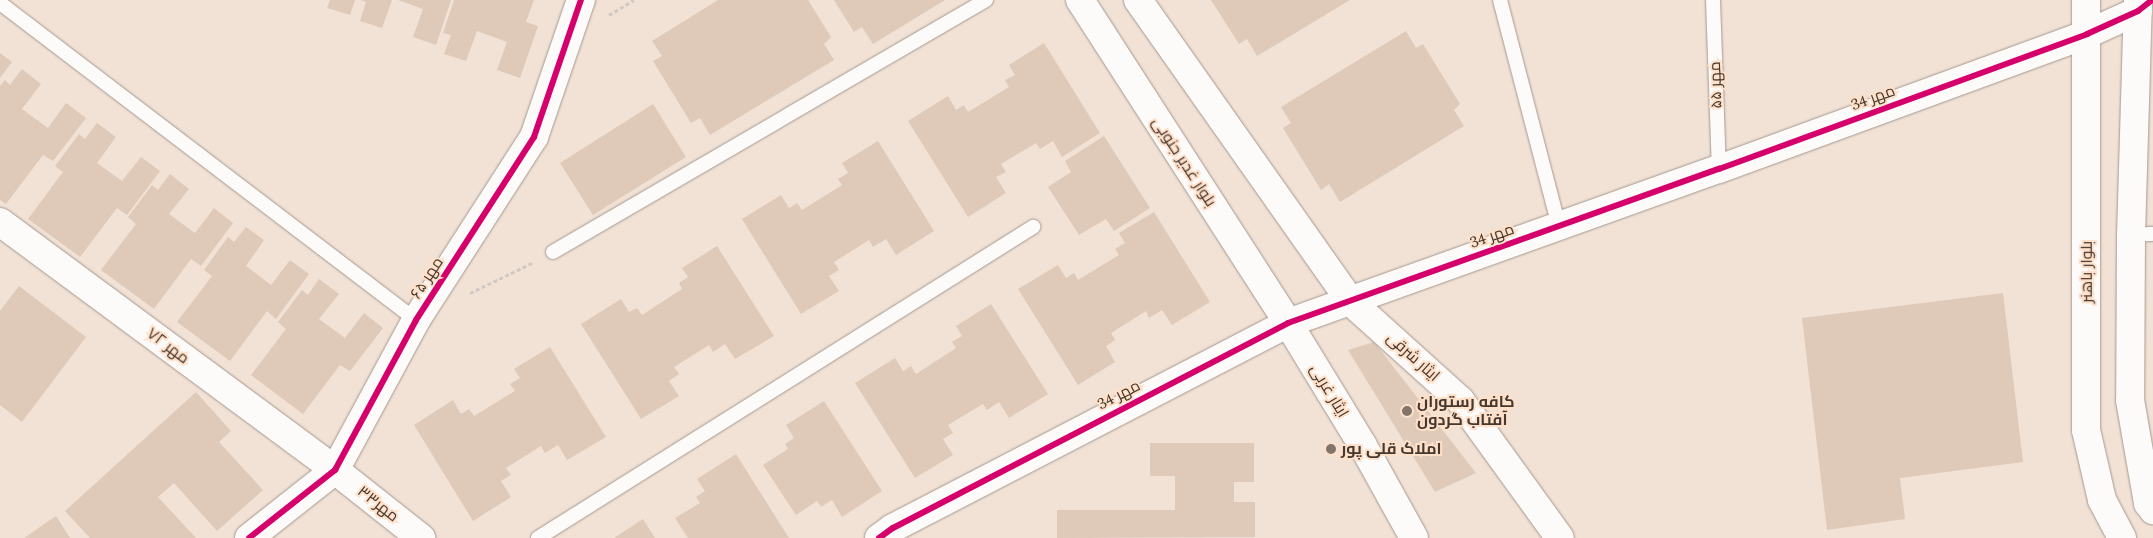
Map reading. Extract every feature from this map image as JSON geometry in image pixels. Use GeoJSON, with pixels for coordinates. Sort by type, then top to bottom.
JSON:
{"type":"FeatureCollection","features":[{"type":"Feature","properties":{"kind":"street","name":"مهر ۶۵"},"geometry":{"type":"LineString","coordinates":[[249,538],[335,470],[416,320],[534,137],[581,0]]}},
{"type":"Feature","properties":{"kind":"street","name":"بلوار غدیر جنوبی"},"geometry":{"type":"LineString","coordinates":[[1080,0],[1288,323]]}},
{"type":"Feature","properties":{"kind":"street"},"geometry":{"type":"LineString","coordinates":[[1138,0],[1350,301]]}},
{"type":"Feature","properties":{"kind":"street","name":"بلوار باهنر"},"geometry":{"type":"LineString","coordinates":[[2086,0],[2086,430],[2102,500],[2122,538]]}},
{"type":"Feature","properties":{"kind":"street","name":"مهر 34"},"geometry":{"type":"LineString","coordinates":[[878,538],[893,528],[1288,323],[1719,170],[2087,34],[2146,7]]}},
{"type":"Feature","properties":{"kind":"street"},"geometry":{"type":"LineString","coordinates":[[2146,7],[2142,234],[2130,400],[2144,434],[2148,503],[2153,510]]}},
{"type":"Feature","properties":{"kind":"street","name":"مهر ۷۲"},"geometry":{"type":"LineString","coordinates":[[0,222],[335,470]]}},
{"type":"Feature","properties":{"kind":"street","name":"ایثار شرقی"},"geometry":{"type":"LineString","coordinates":[[1350,301],[1460,400],[1560,538]]}},
{"type":"Feature","properties":{"kind":"street","name":"ایثار غربی"},"geometry":{"type":"LineString","coordinates":[[1288,323],[1362,446],[1414,538]]}},
{"type":"Feature","properties":{"kind":"street","name":"مهر۳۳"},"geometry":{"type":"LineString","coordinates":[[335,470],[421,538]]}},
{"type":"Feature","properties":{"kind":"lane"},"geometry":{"type":"LineString","coordinates":[[553,252],[986,0]]}},
{"type":"Feature","properties":{"kind":"lane"},"geometry":{"type":"LineString","coordinates":[[1500,0],[1559,226]]}},
{"type":"Feature","properties":{"kind":"lane","name":"مهر ۵۵"},"geometry":{"type":"LineString","coordinates":[[1713,0],[1719,170]]}},
{"type":"Feature","properties":{"kind":"lane"},"geometry":{"type":"LineString","coordinates":[[0,3],[416,320]]}},
{"type":"Feature","properties":{"kind":"lane"},"geometry":{"type":"LineString","coordinates":[[538,538],[1033,227]]}},
{"type":"Feature","properties":{"kind":"path"},"geometry":{"type":"LineString","coordinates":[[468,295],[553,252]]}},
{"type":"Feature","properties":{"kind":"building"},"geometry":{"type":"Polygon","coordinates":[[[330,0],[355,0],[350,15],[327,8],[330,0]]]}},
{"type":"Feature","properties":{"kind":"building"},"geometry":{"type":"Polygon","coordinates":[[[360,0],[392,0],[382,28],[360,21],[366,2],[360,0]]]}},
{"type":"Feature","properties":{"kind":"building"},"geometry":{"type":"Polygon","coordinates":[[[398,0],[451,0],[436,45],[413,37],[423,9],[398,0]]]}},
{"type":"Feature","properties":{"kind":"building"},"geometry":{"type":"Polygon","coordinates":[[[454,0],[534,0],[526,22],[538,26],[520,78],[497,70],[507,42],[477,31],[466,61],[444,54],[451,35],[443,33],[454,0]]]}},
{"type":"Feature","properties":{"kind":"building"},"geometry":{"type":"Polygon","coordinates":[[[718,0],[808,0],[831,37],[824,44],[834,60],[710,135],[700,118],[691,123],[653,61],[662,56],[652,41],[718,0]]]}},
{"type":"Feature","properties":{"kind":"building"},"geometry":{"type":"Polygon","coordinates":[[[834,0],[945,0],[873,44],[862,27],[854,32],[834,0]]]}},
{"type":"Feature","properties":{"kind":"building"},"geometry":{"type":"Polygon","coordinates":[[[1211,0],[1350,0],[1257,56],[1247,39],[1239,44],[1211,0]]]}},
{"type":"Feature","properties":{"kind":"building"},"geometry":{"type":"Polygon","coordinates":[[[1406,31],[1416,48],[1423,44],[1460,104],[1454,110],[1464,126],[1340,202],[1329,184],[1321,190],[1283,128],[1291,123],[1281,107],[1406,31]]]}},
{"type":"Feature","properties":{"kind":"building"},"geometry":{"type":"Polygon","coordinates":[[[1044,43],[1100,133],[1062,157],[1053,141],[1040,149],[1036,143],[1001,164],[1006,172],[996,177],[1006,193],[968,217],[908,121],[948,96],[956,110],[964,105],[968,112],[1009,87],[1005,80],[1015,75],[1009,65],[1044,43]]]}},
{"type":"Feature","properties":{"kind":"building"},"geometry":{"type":"Polygon","coordinates":[[[0,53],[12,62],[0,78],[0,53]]]}},
{"type":"Feature","properties":{"kind":"building"},"geometry":{"type":"Polygon","coordinates":[[[22,69],[41,84],[22,109],[48,128],[66,103],[86,118],[53,161],[43,155],[6,204],[0,200],[0,86],[5,80],[10,85],[22,69]]]}},
{"type":"Feature","properties":{"kind":"building"},"geometry":{"type":"Polygon","coordinates":[[[653,104],[686,157],[593,215],[560,163],[653,104]]]}},
{"type":"Feature","properties":{"kind":"building"},"geometry":{"type":"Polygon","coordinates":[[[97,123],[116,137],[97,163],[122,181],[141,157],[160,171],[127,215],[117,208],[80,257],[28,219],[63,172],[55,166],[79,134],[85,139],[97,123]]]}},
{"type":"Feature","properties":{"kind":"building"},"geometry":{"type":"Polygon","coordinates":[[[1104,136],[1150,208],[1114,231],[1106,219],[1079,235],[1048,187],[1071,172],[1065,161],[1104,136]]]}},
{"type":"Feature","properties":{"kind":"building"},"geometry":{"type":"Polygon","coordinates":[[[878,141],[934,231],[896,255],[886,239],[873,247],[869,240],[834,262],[839,270],[829,276],[839,291],[801,314],[742,219],[781,195],[789,208],[797,203],[802,210],[842,185],[838,179],[848,173],[842,163],[878,141]]]}},
{"type":"Feature","properties":{"kind":"building"},"geometry":{"type":"Polygon","coordinates":[[[170,174],[189,189],[169,214],[195,233],[214,208],[233,223],[201,266],[191,259],[154,309],[101,270],[136,224],[128,217],[152,185],[158,190],[170,174]]]}},
{"type":"Feature","properties":{"kind":"building"},"geometry":{"type":"Polygon","coordinates":[[[1154,212],[1210,302],[1172,325],[1162,310],[1149,318],[1146,311],[1111,333],[1115,340],[1106,346],[1115,362],[1078,385],[1018,289],[1058,265],[1066,278],[1074,273],[1078,280],[1119,255],[1115,249],[1125,243],[1119,233],[1154,212]]]}},
{"type":"Feature","properties":{"kind":"building"},"geometry":{"type":"Polygon","coordinates":[[[246,227],[264,240],[246,266],[271,285],[290,260],[309,274],[276,319],[267,311],[230,361],[177,322],[212,276],[204,270],[228,237],[234,242],[246,227]]]}},
{"type":"Feature","properties":{"kind":"building"},"geometry":{"type":"Polygon","coordinates":[[[717,246],[774,336],[735,359],[725,344],[713,352],[709,345],[674,367],[679,374],[669,381],[679,396],[641,419],[581,324],[621,299],[629,312],[637,308],[642,315],[682,289],[679,283],[688,277],[682,268],[717,246]]]}},
{"type":"Feature","properties":{"kind":"building"},"geometry":{"type":"Polygon","coordinates":[[[319,279],[339,294],[319,319],[345,338],[364,313],[383,328],[350,371],[340,365],[303,414],[251,375],[286,329],[278,322],[302,290],[308,295],[319,279]]]}},
{"type":"Feature","properties":{"kind":"building"},"geometry":{"type":"Polygon","coordinates":[[[19,286],[86,337],[22,422],[0,405],[0,311],[19,286]]]}},
{"type":"Feature","properties":{"kind":"building"},"geometry":{"type":"Polygon","coordinates":[[[2003,293],[2023,462],[1900,478],[1905,519],[1827,530],[1802,318],[2003,293]]]}},
{"type":"Feature","properties":{"kind":"building"},"geometry":{"type":"Polygon","coordinates":[[[991,304],[1048,394],[1009,418],[999,402],[987,410],[983,404],[948,425],[953,433],[943,439],[953,455],[915,478],[855,383],[895,358],[903,371],[911,366],[916,374],[956,348],[952,342],[962,336],[956,326],[991,304]]]}},
{"type":"Feature","properties":{"kind":"building","name":"کافه رستوران آفتاب گردون"},"geometry":{"type":"Polygon","coordinates":[[[1374,342],[1476,473],[1435,492],[1348,350],[1374,342]]]}},
{"type":"Feature","properties":{"kind":"building"},"geometry":{"type":"Polygon","coordinates":[[[550,347],[606,437],[567,460],[558,445],[545,453],[541,446],[506,468],[511,475],[501,481],[511,497],[473,521],[414,425],[453,400],[461,414],[469,409],[474,416],[515,391],[510,384],[520,378],[514,369],[550,347]]]}},
{"type":"Feature","properties":{"kind":"building"},"geometry":{"type":"Polygon","coordinates":[[[196,392],[231,431],[219,442],[263,490],[217,531],[174,483],[158,497],[196,538],[90,538],[65,511],[196,392]]]}},
{"type":"Feature","properties":{"kind":"building"},"geometry":{"type":"Polygon","coordinates":[[[824,401],[882,491],[842,517],[832,500],[821,507],[817,501],[796,515],[763,465],[788,449],[785,444],[794,438],[786,425],[824,401]]]}},
{"type":"Feature","properties":{"kind":"building"},"geometry":{"type":"Polygon","coordinates":[[[1150,443],[1254,443],[1254,482],[1234,482],[1234,502],[1255,502],[1255,537],[1057,538],[1057,510],[1175,510],[1175,476],[1150,476],[1150,443]]]}},
{"type":"Feature","properties":{"kind":"building"},"geometry":{"type":"Polygon","coordinates":[[[736,454],[789,538],[688,538],[675,518],[700,503],[696,497],[705,491],[697,479],[736,454]]]}},
{"type":"Feature","properties":{"kind":"building"},"geometry":{"type":"Polygon","coordinates":[[[56,516],[70,538],[24,538],[56,516]]]}},
{"type":"Feature","properties":{"kind":"building"},"geometry":{"type":"Polygon","coordinates":[[[643,519],[655,538],[614,538],[643,519]]]}},
{"type":"Feature","properties":{"kind":"cycle path"},"geometry":{"type":"LineString","coordinates":[[249,538],[335,470],[416,320],[534,137],[581,0]]}},
{"type":"Feature","properties":{"kind":"cycle path"},"geometry":{"type":"LineString","coordinates":[[879,538],[893,528],[1288,323],[1719,169],[2087,34],[2138,11],[2152,0]]}},
{"type":"Feature","properties":{"kind":"place","name":"کافه رستوران آفتاب گردون"},"geometry":{"type":"Point","coordinates":[1407,411]}},
{"type":"Feature","properties":{"kind":"place","name":"املاک قلی پور"},"geometry":{"type":"Point","coordinates":[1331,449]}}]}
